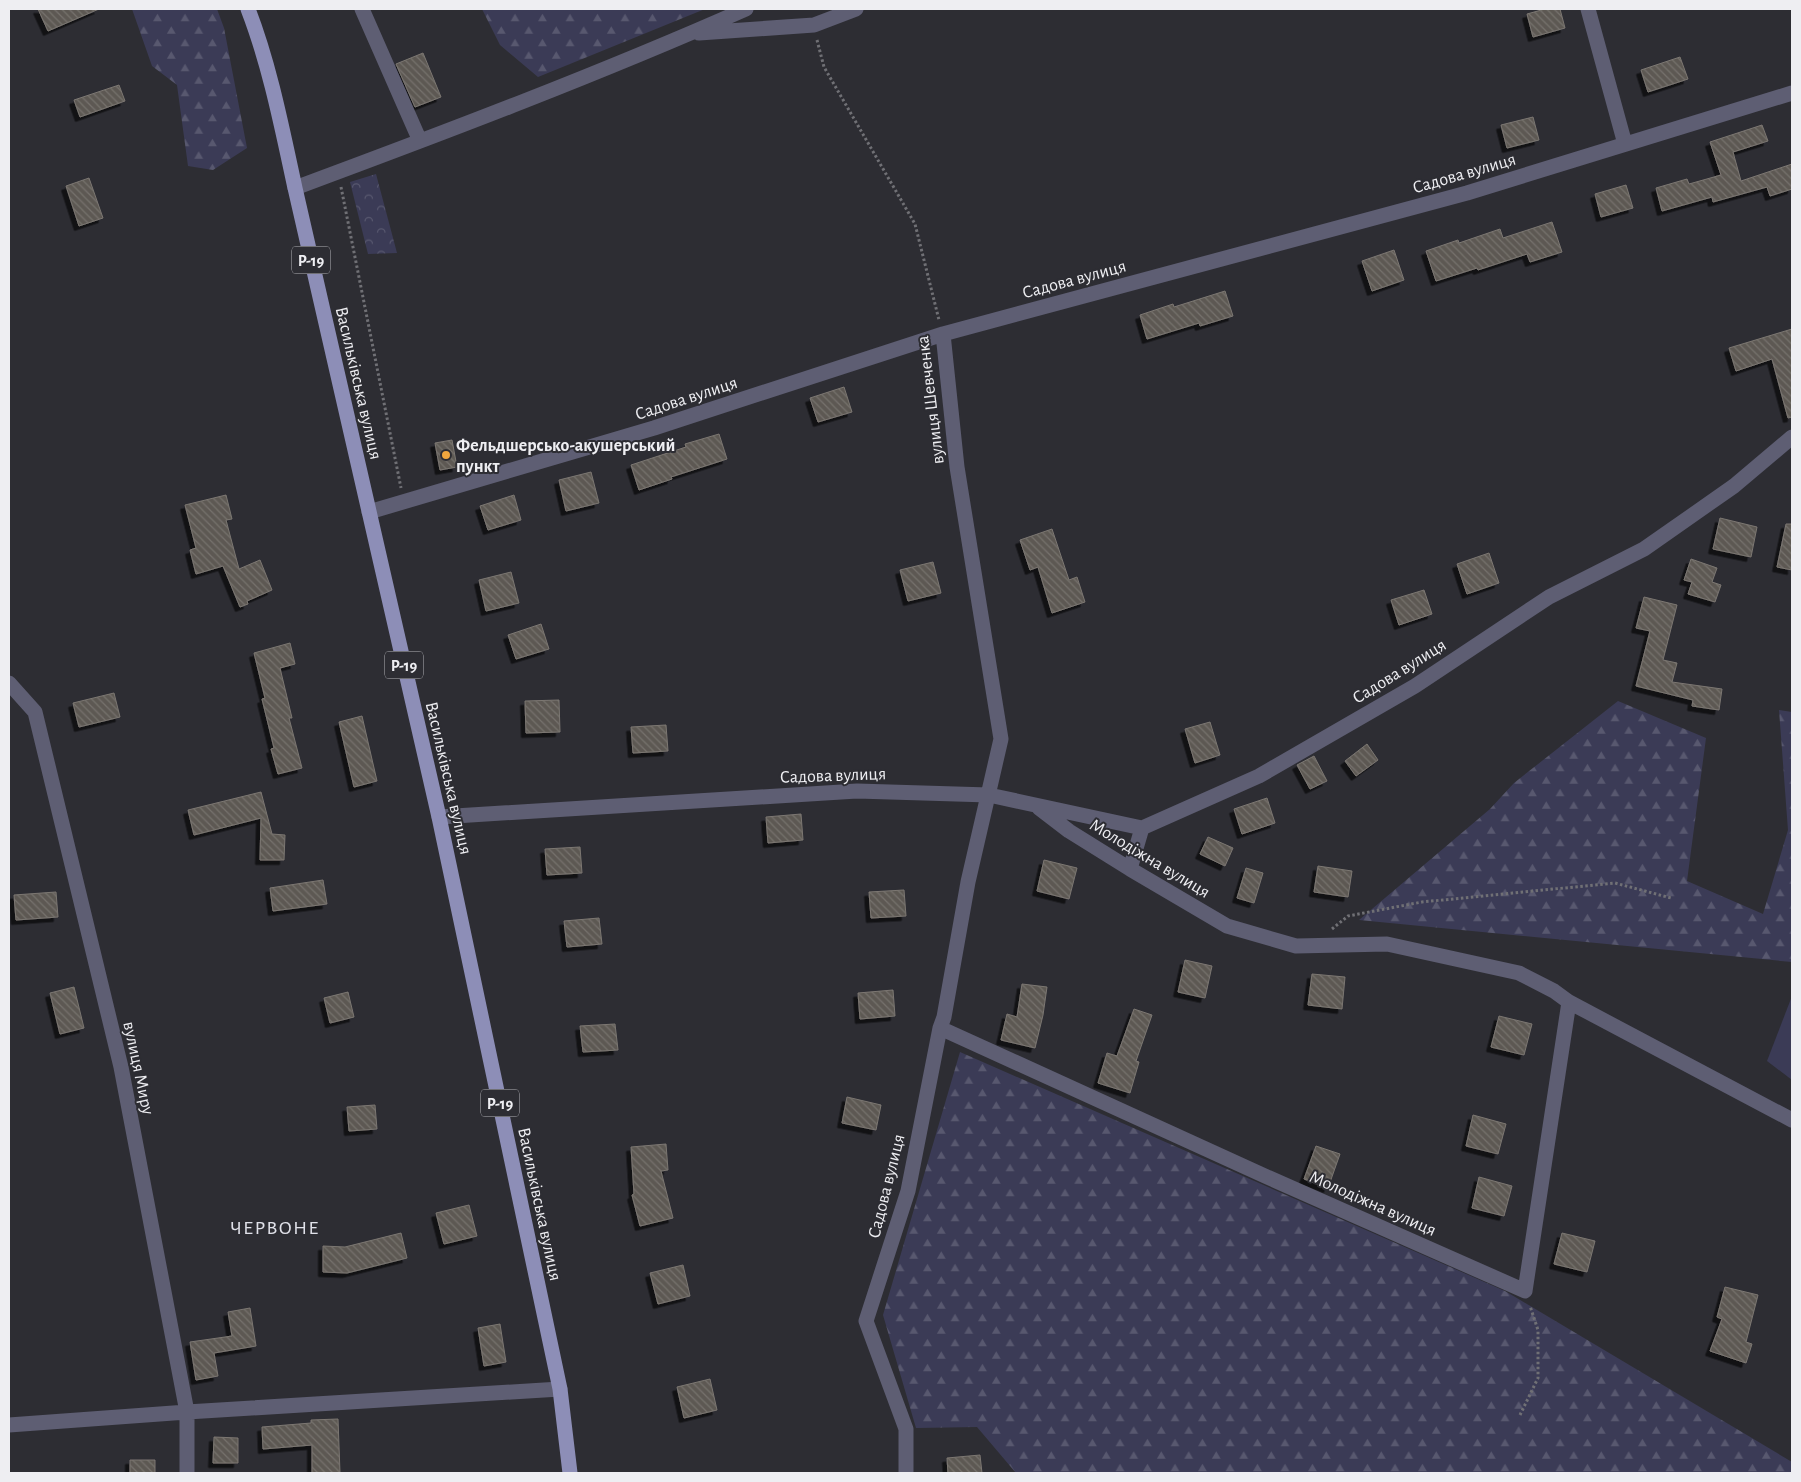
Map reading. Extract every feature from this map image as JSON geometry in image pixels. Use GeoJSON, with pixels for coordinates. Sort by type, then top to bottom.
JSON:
{"type":"FeatureCollection","features":[{"type":"Feature","properties":{"kind":"main road","name":"Васильківська вулиця"},"geometry":{"type":"LineString","coordinates":[[248,9],[279,111],[368,512],[439,817],[560,1389],[570,1473]]}},
{"type":"Feature","properties":{"kind":"street"},"geometry":{"type":"LineString","coordinates":[[362,9],[420,141]]}},
{"type":"Feature","properties":{"kind":"street"},"geometry":{"type":"LineString","coordinates":[[295,188],[420,141],[690,34],[746,9]]}},
{"type":"Feature","properties":{"kind":"street"},"geometry":{"type":"LineString","coordinates":[[690,34],[745,32],[814,25],[856,9]]}},
{"type":"Feature","properties":{"kind":"street"},"geometry":{"type":"LineString","coordinates":[[1588,9],[1625,144]]}},
{"type":"Feature","properties":{"kind":"street","name":"Садова вулиця"},"geometry":{"type":"LineString","coordinates":[[368,512],[654,428],[943,334],[1467,193],[1792,93]]}},
{"type":"Feature","properties":{"kind":"street","name":"вулиця Шевченка"},"geometry":{"type":"LineString","coordinates":[[943,334],[957,467],[1001,739],[989,795]]}},
{"type":"Feature","properties":{"kind":"street","name":"Садова вулиця"},"geometry":{"type":"LineString","coordinates":[[439,817],[857,790],[989,795],[1142,828],[1259,776],[1415,686],[1549,597],[1644,549],[1734,486],[1792,437]]}},
{"type":"Feature","properties":{"kind":"street","name":"вулиця Миру"},"geometry":{"type":"LineString","coordinates":[[9,684],[35,712],[121,1068],[187,1412],[188,1473]]}},
{"type":"Feature","properties":{"kind":"street","name":"Садова вулиця"},"geometry":{"type":"LineString","coordinates":[[906,1473],[906,1429],[866,1321],[908,1191],[940,1028],[944,1017],[968,882],[989,795]]}},
{"type":"Feature","properties":{"kind":"street","name":"Молодіжна вулиця"},"geometry":{"type":"LineString","coordinates":[[1034,804],[1069,831],[1227,926],[1296,946],[1386,944],[1519,973],[1545,986],[1569,1002],[1792,1120]]}},
{"type":"Feature","properties":{"kind":"street"},"geometry":{"type":"LineString","coordinates":[[1130,869],[1142,828]]}},
{"type":"Feature","properties":{"kind":"street"},"geometry":{"type":"LineString","coordinates":[[1525,1291],[1569,1002]]}},
{"type":"Feature","properties":{"kind":"street","name":"Молодіжна вулиця"},"geometry":{"type":"LineString","coordinates":[[940,1028],[1264,1176],[1525,1291]]}},
{"type":"Feature","properties":{"kind":"street"},"geometry":{"type":"LineString","coordinates":[[9,1425],[560,1389]]}},
{"type":"Feature","properties":{"kind":"path","name":"вулиця Шевченка"},"geometry":{"type":"LineString","coordinates":[[814,25],[824,67],[915,224],[943,334]]}},
{"type":"Feature","properties":{"kind":"path"},"geometry":{"type":"LineString","coordinates":[[338,172],[403,502]]}},
{"type":"Feature","properties":{"kind":"path"},"geometry":{"type":"LineString","coordinates":[[1312,946],[1348,916],[1422,902],[1615,883],[1671,898]]}},
{"type":"Feature","properties":{"kind":"path"},"geometry":{"type":"LineString","coordinates":[[1520,1415],[1538,1378],[1538,1330],[1525,1291]]}},
{"type":"Feature","properties":{"kind":"green space"},"geometry":{"type":"Polygon","coordinates":[[[132,9],[217,9],[224,28],[247,148],[213,170],[188,166],[177,85],[152,66],[132,9]]]}},
{"type":"Feature","properties":{"kind":"green space"},"geometry":{"type":"Polygon","coordinates":[[[482,9],[705,9],[538,77],[500,45],[482,9]]]}},
{"type":"Feature","properties":{"kind":"green space"},"geometry":{"type":"Polygon","coordinates":[[[376,174],[397,253],[368,254],[350,182],[376,174]]]}},
{"type":"Feature","properties":{"kind":"green space"},"geometry":{"type":"Polygon","coordinates":[[[1618,701],[1706,738],[1687,881],[1763,914],[1788,830],[1779,710],[1792,712],[1792,962],[1359,920],[1490,809],[1514,783],[1618,701]]]}},
{"type":"Feature","properties":{"kind":"green space"},"geometry":{"type":"Polygon","coordinates":[[[1792,996],[1792,1080],[1767,1061],[1792,996]]]}},
{"type":"Feature","properties":{"kind":"green space"},"geometry":{"type":"Polygon","coordinates":[[[960,1052],[1505,1291],[1792,1462],[1792,1473],[1016,1473],[977,1427],[916,1428],[883,1315],[960,1052]]]}},
{"type":"Feature","properties":{"kind":"building"},"geometry":{"type":"Polygon","coordinates":[[[38,9],[99,9],[48,31],[38,9]]]}},
{"type":"Feature","properties":{"kind":"building"},"geometry":{"type":"Polygon","coordinates":[[[1545,9],[1560,9],[1565,28],[1533,37],[1527,14],[1545,9]]]}},
{"type":"Feature","properties":{"kind":"building"},"geometry":{"type":"Polygon","coordinates":[[[423,53],[441,97],[415,107],[396,64],[423,53]]]}},
{"type":"Feature","properties":{"kind":"building"},"geometry":{"type":"Polygon","coordinates":[[[1680,57],[1688,79],[1648,92],[1641,70],[1680,57]]]}},
{"type":"Feature","properties":{"kind":"building"},"geometry":{"type":"Polygon","coordinates":[[[119,85],[125,101],[80,117],[74,100],[119,85]]]}},
{"type":"Feature","properties":{"kind":"building"},"geometry":{"type":"Polygon","coordinates":[[[1533,117],[1539,140],[1507,148],[1501,125],[1533,117]]]}},
{"type":"Feature","properties":{"kind":"building"},"geometry":{"type":"Polygon","coordinates":[[[1762,125],[1768,141],[1733,152],[1741,181],[1792,164],[1792,189],[1770,196],[1767,187],[1713,202],[1712,197],[1662,211],[1656,188],[1687,179],[1689,184],[1721,175],[1710,142],[1762,125]]]}},
{"type":"Feature","properties":{"kind":"building"},"geometry":{"type":"Polygon","coordinates":[[[89,178],[103,218],[79,226],[66,186],[89,178]]]}},
{"type":"Feature","properties":{"kind":"building"},"geometry":{"type":"Polygon","coordinates":[[[1626,185],[1633,208],[1601,217],[1595,194],[1626,185]]]}},
{"type":"Feature","properties":{"kind":"building"},"geometry":{"type":"Polygon","coordinates":[[[1552,222],[1562,252],[1530,262],[1527,254],[1436,281],[1426,251],[1458,240],[1459,243],[1500,229],[1503,238],[1552,222]]]}},
{"type":"Feature","properties":{"kind":"building"},"geometry":{"type":"Polygon","coordinates":[[[1394,250],[1404,280],[1372,291],[1362,261],[1394,250]]]}},
{"type":"Feature","properties":{"kind":"building"},"geometry":{"type":"Polygon","coordinates":[[[1225,291],[1233,316],[1200,326],[1199,323],[1147,339],[1140,315],[1173,304],[1174,307],[1225,291]]]}},
{"type":"Feature","properties":{"kind":"building"},"geometry":{"type":"Polygon","coordinates":[[[1792,329],[1792,417],[1788,418],[1772,359],[1736,371],[1729,348],[1792,329]]]}},
{"type":"Feature","properties":{"kind":"building"},"geometry":{"type":"Polygon","coordinates":[[[844,387],[852,412],[818,422],[810,398],[844,387]]]}},
{"type":"Feature","properties":{"kind":"building"},"geometry":{"type":"Polygon","coordinates":[[[719,434],[727,459],[671,477],[672,479],[639,490],[631,465],[686,447],[685,444],[719,434]]]}},
{"type":"Feature","properties":{"kind":"building","name":"Фельдшерсько-акушерський пункт"},"geometry":{"type":"Polygon","coordinates":[[[452,440],[457,467],[440,470],[435,443],[452,440]]]}},
{"type":"Feature","properties":{"kind":"building"},"geometry":{"type":"Polygon","coordinates":[[[591,472],[599,503],[566,511],[559,480],[591,472]]]}},
{"type":"Feature","properties":{"kind":"building"},"geometry":{"type":"Polygon","coordinates":[[[226,495],[232,519],[226,520],[239,569],[260,560],[272,590],[247,601],[248,604],[240,607],[223,566],[196,574],[190,550],[196,548],[185,505],[226,495]]]}},
{"type":"Feature","properties":{"kind":"building"},"geometry":{"type":"Polygon","coordinates":[[[514,495],[521,520],[488,530],[480,506],[514,495]]]}},
{"type":"Feature","properties":{"kind":"building"},"geometry":{"type":"Polygon","coordinates":[[[1720,518],[1757,527],[1751,557],[1713,549],[1720,518]]]}},
{"type":"Feature","properties":{"kind":"building"},"geometry":{"type":"Polygon","coordinates":[[[1786,524],[1792,524],[1792,570],[1777,567],[1786,524]]]}},
{"type":"Feature","properties":{"kind":"building"},"geometry":{"type":"Polygon","coordinates":[[[1052,529],[1069,580],[1077,577],[1085,602],[1052,613],[1038,567],[1030,570],[1020,540],[1052,529]]]}},
{"type":"Feature","properties":{"kind":"building"},"geometry":{"type":"Polygon","coordinates":[[[1489,553],[1499,583],[1467,594],[1457,564],[1489,553]]]}},
{"type":"Feature","properties":{"kind":"building"},"geometry":{"type":"Polygon","coordinates":[[[1691,559],[1717,568],[1712,582],[1721,585],[1715,602],[1688,594],[1692,582],[1684,580],[1691,559]]]}},
{"type":"Feature","properties":{"kind":"building"},"geometry":{"type":"Polygon","coordinates":[[[933,562],[941,593],[908,601],[900,570],[933,562]]]}},
{"type":"Feature","properties":{"kind":"building"},"geometry":{"type":"Polygon","coordinates":[[[511,572],[519,603],[486,611],[479,580],[511,572]]]}},
{"type":"Feature","properties":{"kind":"building"},"geometry":{"type":"Polygon","coordinates":[[[1424,590],[1432,614],[1399,625],[1391,600],[1424,590]]]}},
{"type":"Feature","properties":{"kind":"building"},"geometry":{"type":"Polygon","coordinates":[[[1644,597],[1677,605],[1663,660],[1677,663],[1672,682],[1722,689],[1719,710],[1692,706],[1693,700],[1636,686],[1650,631],[1636,628],[1644,597]]]}},
{"type":"Feature","properties":{"kind":"building"},"geometry":{"type":"Polygon","coordinates":[[[541,624],[549,649],[516,659],[508,635],[541,624]]]}},
{"type":"Feature","properties":{"kind":"building"},"geometry":{"type":"Polygon","coordinates":[[[290,643],[295,664],[280,668],[292,718],[289,718],[302,768],[278,774],[271,749],[274,748],[262,699],[265,698],[254,653],[290,643]]]}},
{"type":"Feature","properties":{"kind":"building"},"geometry":{"type":"Polygon","coordinates":[[[114,693],[120,717],[79,727],[73,703],[114,693]]]}},
{"type":"Feature","properties":{"kind":"building"},"geometry":{"type":"Polygon","coordinates":[[[559,700],[560,732],[526,733],[525,701],[559,700]]]}},
{"type":"Feature","properties":{"kind":"building"},"geometry":{"type":"Polygon","coordinates":[[[362,716],[377,781],[354,787],[339,722],[362,716]]]}},
{"type":"Feature","properties":{"kind":"building"},"geometry":{"type":"Polygon","coordinates":[[[1210,722],[1220,755],[1195,763],[1185,729],[1210,722]]]}},
{"type":"Feature","properties":{"kind":"building"},"geometry":{"type":"Polygon","coordinates":[[[666,725],[668,751],[633,753],[631,727],[666,725]]]}},
{"type":"Feature","properties":{"kind":"building"},"geometry":{"type":"Polygon","coordinates":[[[1367,744],[1378,760],[1356,776],[1345,761],[1367,744]]]}},
{"type":"Feature","properties":{"kind":"building"},"geometry":{"type":"Polygon","coordinates":[[[1314,756],[1327,781],[1310,789],[1297,765],[1314,756]]]}},
{"type":"Feature","properties":{"kind":"building"},"geometry":{"type":"Polygon","coordinates":[[[261,792],[272,834],[285,835],[284,860],[260,860],[261,818],[194,835],[188,810],[261,792]]]}},
{"type":"Feature","properties":{"kind":"building"},"geometry":{"type":"Polygon","coordinates":[[[1267,798],[1275,823],[1242,834],[1234,809],[1267,798]]]}},
{"type":"Feature","properties":{"kind":"building"},"geometry":{"type":"Polygon","coordinates":[[[801,814],[803,840],[768,843],[766,817],[801,814]]]}},
{"type":"Feature","properties":{"kind":"building"},"geometry":{"type":"Polygon","coordinates":[[[1208,837],[1233,848],[1225,866],[1200,854],[1208,837]]]}},
{"type":"Feature","properties":{"kind":"building"},"geometry":{"type":"Polygon","coordinates":[[[580,847],[582,873],[547,875],[545,849],[580,847]]]}},
{"type":"Feature","properties":{"kind":"building"},"geometry":{"type":"Polygon","coordinates":[[[1044,860],[1077,868],[1069,899],[1037,891],[1044,860]]]}},
{"type":"Feature","properties":{"kind":"building"},"geometry":{"type":"Polygon","coordinates":[[[1318,866],[1352,871],[1348,897],[1314,892],[1318,866]]]}},
{"type":"Feature","properties":{"kind":"building"},"geometry":{"type":"Polygon","coordinates":[[[1246,868],[1263,873],[1254,903],[1237,898],[1246,868]]]}},
{"type":"Feature","properties":{"kind":"building"},"geometry":{"type":"Polygon","coordinates":[[[323,880],[327,904],[273,911],[270,888],[323,880]]]}},
{"type":"Feature","properties":{"kind":"building"},"geometry":{"type":"Polygon","coordinates":[[[904,890],[906,916],[871,918],[869,892],[904,890]]]}},
{"type":"Feature","properties":{"kind":"building"},"geometry":{"type":"Polygon","coordinates":[[[56,892],[58,917],[16,920],[14,895],[56,892]]]}},
{"type":"Feature","properties":{"kind":"building"},"geometry":{"type":"Polygon","coordinates":[[[599,918],[602,944],[567,947],[564,921],[599,918]]]}},
{"type":"Feature","properties":{"kind":"building"},"geometry":{"type":"Polygon","coordinates":[[[1185,960],[1212,966],[1205,998],[1178,992],[1185,960]]]}},
{"type":"Feature","properties":{"kind":"building"},"geometry":{"type":"Polygon","coordinates":[[[1312,974],[1345,977],[1342,1009],[1308,1005],[1312,974]]]}},
{"type":"Feature","properties":{"kind":"building"},"geometry":{"type":"Polygon","coordinates":[[[1022,984],[1047,987],[1035,1048],[1001,1040],[1007,1014],[1017,1017],[1022,984]]]}},
{"type":"Feature","properties":{"kind":"building"},"geometry":{"type":"Polygon","coordinates":[[[74,987],[84,1028],[60,1034],[50,993],[74,987]]]}},
{"type":"Feature","properties":{"kind":"building"},"geometry":{"type":"Polygon","coordinates":[[[893,990],[895,1016],[860,1019],[858,993],[893,990]]]}},
{"type":"Feature","properties":{"kind":"building"},"geometry":{"type":"Polygon","coordinates":[[[348,992],[354,1017],[330,1023],[324,998],[348,992]]]}},
{"type":"Feature","properties":{"kind":"building"},"geometry":{"type":"Polygon","coordinates":[[[1134,1009],[1152,1015],[1136,1061],[1139,1062],[1130,1093],[1098,1083],[1107,1053],[1117,1056],[1134,1009]]]}},
{"type":"Feature","properties":{"kind":"building"},"geometry":{"type":"Polygon","coordinates":[[[1499,1016],[1532,1024],[1524,1055],[1491,1047],[1499,1016]]]}},
{"type":"Feature","properties":{"kind":"building"},"geometry":{"type":"Polygon","coordinates":[[[615,1024],[618,1050],[583,1052],[580,1026],[615,1024]]]}},
{"type":"Feature","properties":{"kind":"building"},"geometry":{"type":"Polygon","coordinates":[[[847,1097],[881,1105],[876,1130],[842,1123],[847,1097]]]}},
{"type":"Feature","properties":{"kind":"building"},"geometry":{"type":"Polygon","coordinates":[[[375,1105],[377,1129],[349,1131],[347,1107],[375,1105]]]}},
{"type":"Feature","properties":{"kind":"building"},"geometry":{"type":"Polygon","coordinates":[[[1473,1115],[1506,1124],[1498,1154],[1466,1146],[1473,1115]]]}},
{"type":"Feature","properties":{"kind":"building"},"geometry":{"type":"Polygon","coordinates":[[[666,1144],[668,1170],[661,1171],[673,1218],[640,1226],[632,1195],[634,1194],[631,1147],[666,1144]]]}},
{"type":"Feature","properties":{"kind":"building"},"geometry":{"type":"Polygon","coordinates":[[[1316,1146],[1340,1154],[1328,1188],[1304,1179],[1316,1146]]]}},
{"type":"Feature","properties":{"kind":"building"},"geometry":{"type":"Polygon","coordinates":[[[1479,1177],[1512,1186],[1504,1216],[1472,1208],[1479,1177]]]}},
{"type":"Feature","properties":{"kind":"building"},"geometry":{"type":"Polygon","coordinates":[[[469,1205],[477,1236],[444,1244],[436,1213],[469,1205]]]}},
{"type":"Feature","properties":{"kind":"building"},"geometry":{"type":"Polygon","coordinates":[[[401,1233],[407,1258],[347,1273],[323,1272],[323,1246],[345,1247],[401,1233]]]}},
{"type":"Feature","properties":{"kind":"building"},"geometry":{"type":"Polygon","coordinates":[[[1562,1233],[1595,1241],[1587,1272],[1554,1264],[1562,1233]]]}},
{"type":"Feature","properties":{"kind":"building"},"geometry":{"type":"Polygon","coordinates":[[[683,1265],[690,1296],[658,1304],[650,1273],[683,1265]]]}},
{"type":"Feature","properties":{"kind":"building"},"geometry":{"type":"Polygon","coordinates":[[[1725,1287],[1758,1295],[1746,1342],[1752,1344],[1746,1363],[1710,1351],[1722,1319],[1717,1317],[1725,1287]]]}},
{"type":"Feature","properties":{"kind":"building"},"geometry":{"type":"Polygon","coordinates":[[[250,1308],[256,1346],[214,1353],[218,1376],[196,1380],[190,1342],[232,1336],[228,1312],[250,1308]]]}},
{"type":"Feature","properties":{"kind":"building"},"geometry":{"type":"Polygon","coordinates":[[[500,1324],[506,1362],[484,1366],[478,1328],[500,1324]]]}},
{"type":"Feature","properties":{"kind":"building"},"geometry":{"type":"Polygon","coordinates":[[[710,1379],[717,1410],[684,1418],[677,1387],[710,1379]]]}},
{"type":"Feature","properties":{"kind":"building"},"geometry":{"type":"Polygon","coordinates":[[[338,1419],[340,1473],[312,1473],[312,1445],[263,1449],[262,1427],[311,1423],[311,1420],[338,1419]]]}},
{"type":"Feature","properties":{"kind":"building"},"geometry":{"type":"Polygon","coordinates":[[[214,1437],[238,1438],[238,1463],[213,1463],[214,1437]]]}},
{"type":"Feature","properties":{"kind":"building"},"geometry":{"type":"Polygon","coordinates":[[[980,1455],[982,1473],[948,1473],[947,1458],[980,1455]]]}},
{"type":"Feature","properties":{"kind":"building"},"geometry":{"type":"Polygon","coordinates":[[[130,1460],[155,1460],[155,1473],[130,1473],[130,1460]]]}},
{"type":"Feature","properties":{"kind":"place","name":"Фельдшерсько-акушерський пункт"},"geometry":{"type":"Point","coordinates":[446,455]}},
{"type":"Feature","properties":{"kind":"district","name":"ЧЕРВОНЕ"},"geometry":{"type":"Point","coordinates":[275,1227]}}]}
